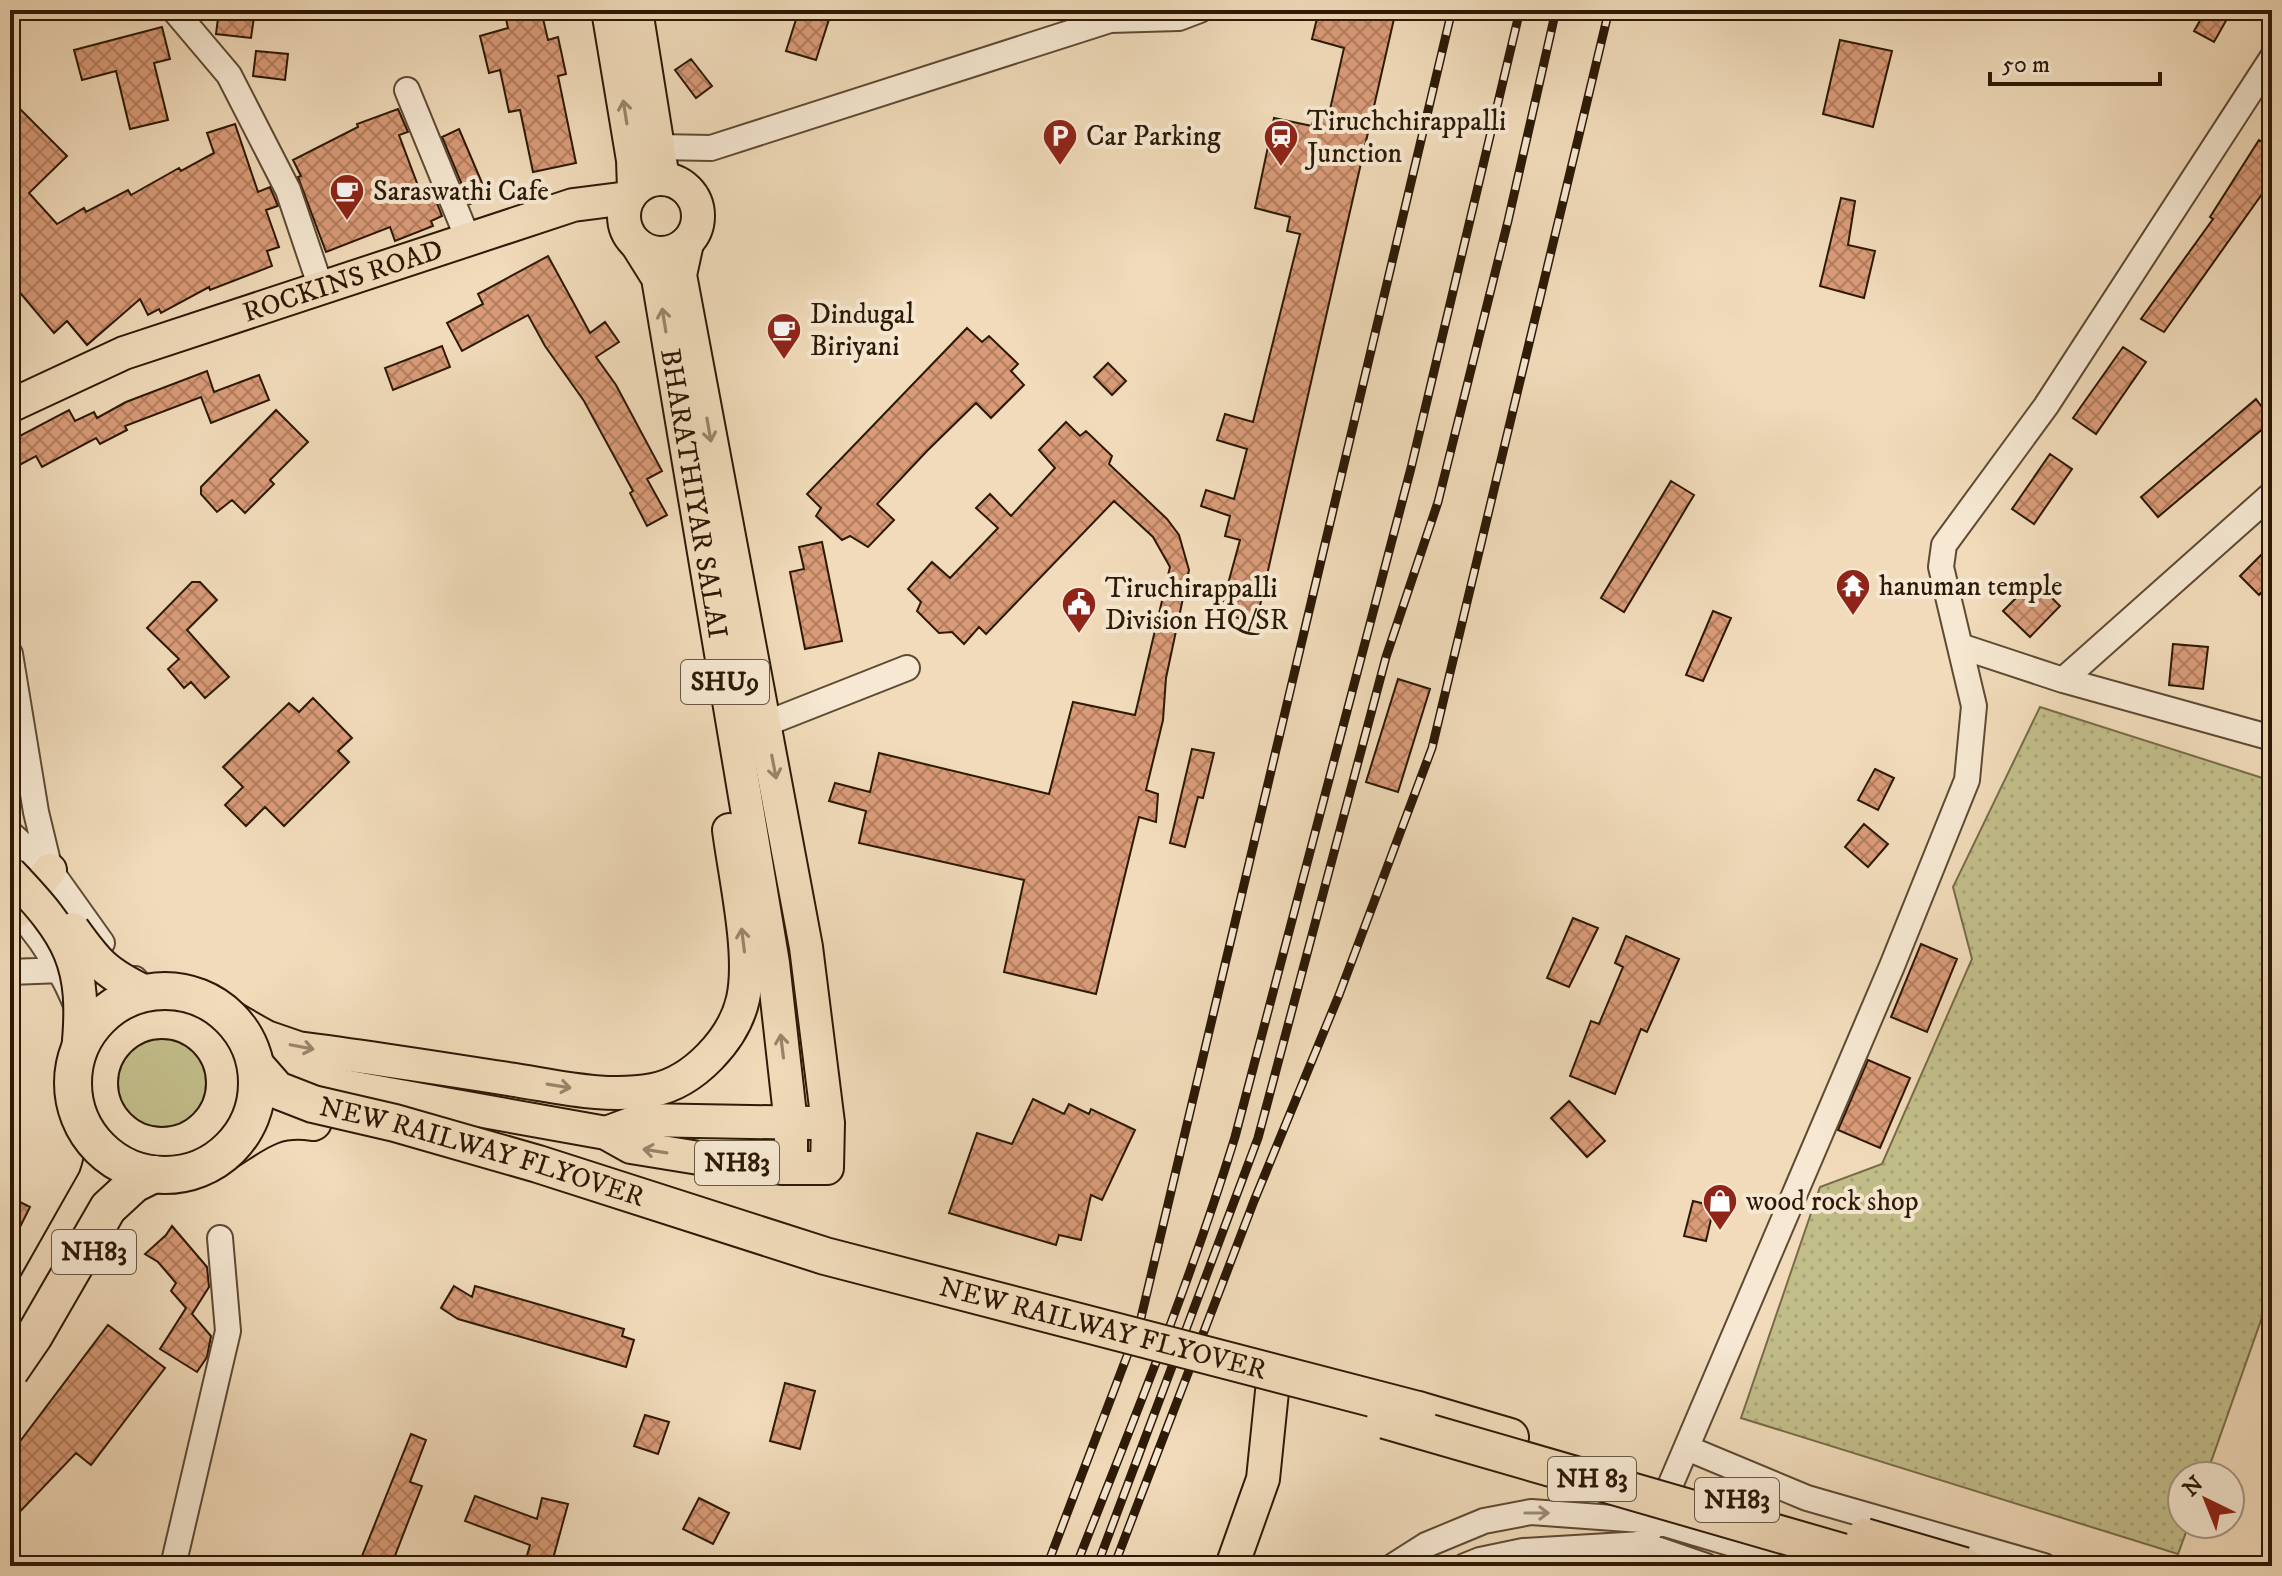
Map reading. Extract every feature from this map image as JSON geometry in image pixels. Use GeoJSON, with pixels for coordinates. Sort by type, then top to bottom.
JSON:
{"type":"FeatureCollection","features":[{"type":"Feature","properties":{"kind":"highway"},"geometry":{"type":"LineString","coordinates":[[154,1174],[127,1167],[106,1154],[87,1133],[75,1108],[72,1080],[93,1072],[93,1025],[116,1004],[145,992],[176,991],[206,999],[203,1025],[247,1039],[256,1066],[257,1090],[252,1113],[240,1135],[212,1134]]}},
{"type":"Feature","properties":{"kind":"highway","name":"NEW RAILWAY FLYOVER"},"geometry":{"type":"LineString","coordinates":[[256,1066],[277,1090],[313,1104],[395,1123],[538,1164],[825,1256],[1284,1384],[1321,1401],[1890,1566]]}},
{"type":"Feature","properties":{"kind":"highway","name":"NEW RAILWAY FLYOVER"},"geometry":{"type":"LineString","coordinates":[[154,1174],[179,1174],[203,1167],[212,1134],[297,1119],[313,1122],[502,1173],[839,1277],[1284,1384],[1418,1410],[1964,1566]]}},
{"type":"Feature","properties":{"kind":"highway","name":"NH83"},"geometry":{"type":"LineString","coordinates":[[10,1349],[93,1206],[97,1174],[87,1133]]}},
{"type":"Feature","properties":{"kind":"highway"},"geometry":{"type":"LineString","coordinates":[[10,1371],[34,1336],[108,1208],[134,1184],[154,1174]]}},
{"type":"Feature","properties":{"kind":"main road","name":"BHARATHIYAR SALAI"},"geometry":{"type":"LineString","coordinates":[[608,10],[633,160],[637,207],[658,278],[773,963],[791,1124],[791,1168]]}},
{"type":"Feature","properties":{"kind":"main road","name":"BHARATHIYAR SALAI"},"geometry":{"type":"LineString","coordinates":[[636,10],[658,147],[637,207]]}},
{"type":"Feature","properties":{"kind":"main road","name":"SHU9"},"geometry":{"type":"LineString","coordinates":[[637,207],[684,187],[697,208],[695,232],[687,243]]}},
{"type":"Feature","properties":{"kind":"main road","name":"ROCKINS ROAD"},"geometry":{"type":"LineString","coordinates":[[10,406],[124,353],[573,205],[637,207]]}},
{"type":"Feature","properties":{"kind":"main road","name":"ROCKINS ROAD"},"geometry":{"type":"LineString","coordinates":[[65,382],[122,373],[437,265],[637,207]]}},
{"type":"Feature","properties":{"kind":"main road"},"geometry":{"type":"LineString","coordinates":[[637,207],[657,254],[679,249],[687,243]]}},
{"type":"Feature","properties":{"kind":"main road","name":"BHARATHIYAR SALAI"},"geometry":{"type":"LineString","coordinates":[[687,243],[680,275],[806,947],[828,1123]]}},
{"type":"Feature","properties":{"kind":"main road"},"geometry":{"type":"LineString","coordinates":[[93,1072],[121,1037],[138,1026],[157,1022],[203,1025],[266,1037],[298,1048],[602,1093],[656,1089],[682,1078],[722,1043],[736,1021],[746,977],[723,785],[735,747]]}},
{"type":"Feature","properties":{"kind":"main road"},"geometry":{"type":"LineString","coordinates":[[10,852],[37,880],[96,962],[112,976],[145,992]]}},
{"type":"Feature","properties":{"kind":"main road"},"geometry":{"type":"LineString","coordinates":[[14,907],[50,870]]}},
{"type":"Feature","properties":{"kind":"main road"},"geometry":{"type":"LineString","coordinates":[[10,873],[60,932],[74,961],[103,1122],[102,1162],[95,1179],[10,1329]]}},
{"type":"Feature","properties":{"kind":"main road"},"geometry":{"type":"LineString","coordinates":[[203,1025],[269,1071],[606,1133],[641,1120],[828,1123]]}},
{"type":"Feature","properties":{"kind":"main road"},"geometry":{"type":"LineString","coordinates":[[203,1025],[220,1062],[223,1082],[212,1134]]}},
{"type":"Feature","properties":{"kind":"main road"},"geometry":{"type":"LineString","coordinates":[[93,1072],[106,1112],[119,1129],[137,1141],[158,1145],[212,1134],[242,1095],[261,1085],[310,1080]]}},
{"type":"Feature","properties":{"kind":"main road","name":"NH83"},"geometry":{"type":"LineString","coordinates":[[606,1133],[631,1147],[705,1159],[791,1168],[827,1168],[828,1123]]}},
{"type":"Feature","properties":{"kind":"main road","name":"NH83"},"geometry":{"type":"LineString","coordinates":[[10,1391],[120,1210],[157,1166],[212,1134]]}},
{"type":"Feature","properties":{"kind":"main road"},"geometry":{"type":"LineString","coordinates":[[1232,1566],[1263,1479],[1284,1384]]}},
{"type":"Feature","properties":{"kind":"main road"},"geometry":{"type":"LineString","coordinates":[[1250,1566],[1280,1470],[1284,1384]]}},
{"type":"Feature","properties":{"kind":"street"},"geometry":{"type":"LineString","coordinates":[[174,10],[229,75],[288,190],[321,288]]}},
{"type":"Feature","properties":{"kind":"street"},"geometry":{"type":"LineString","coordinates":[[658,147],[711,148],[1110,20],[1179,18],[1191,11]]}},
{"type":"Feature","properties":{"kind":"street"},"geometry":{"type":"LineString","coordinates":[[1642,1544],[1687,1448],[1892,966],[1967,780],[1974,706],[1941,567],[1944,545],[2046,406],[2272,58]]}},
{"type":"Feature","properties":{"kind":"street"},"geometry":{"type":"LineString","coordinates":[[407,90],[468,239]]}},
{"type":"Feature","properties":{"kind":"street"},"geometry":{"type":"LineString","coordinates":[[2063,680],[2272,494]]}},
{"type":"Feature","properties":{"kind":"street"},"geometry":{"type":"LineString","coordinates":[[1960,646],[2063,680],[2272,738]]}},
{"type":"Feature","properties":{"kind":"street"},"geometry":{"type":"LineString","coordinates":[[10,654],[36,812],[50,870]]}},
{"type":"Feature","properties":{"kind":"street"},"geometry":{"type":"LineString","coordinates":[[765,724],[907,668]]}},
{"type":"Feature","properties":{"kind":"street"},"geometry":{"type":"LineString","coordinates":[[10,833],[50,870],[117,961],[203,1025]]}},
{"type":"Feature","properties":{"kind":"street"},"geometry":{"type":"LineString","coordinates":[[14,907],[40,937],[62,970],[79,1005],[93,1072]]}},
{"type":"Feature","properties":{"kind":"street"},"geometry":{"type":"LineString","coordinates":[[10,972],[62,970]]}},
{"type":"Feature","properties":{"kind":"street"},"geometry":{"type":"LineString","coordinates":[[173,1566],[228,1331],[220,1238]]}},
{"type":"Feature","properties":{"kind":"street"},"geometry":{"type":"LineString","coordinates":[[1687,1448],[1807,1498],[2044,1566]]}},
{"type":"Feature","properties":{"kind":"street"},"geometry":{"type":"LineString","coordinates":[[1393,1566],[1426,1545],[1484,1521],[1531,1512],[1655,1521],[1807,1566]]}},
{"type":"Feature","properties":{"kind":"street"},"geometry":{"type":"LineString","coordinates":[[1465,1566],[1523,1551],[1642,1544],[1706,1566]]}},
{"type":"Feature","properties":{"kind":"shaded area"},"geometry":{"type":"Polygon","coordinates":[[[2040,707],[2272,781],[2272,1289],[2212,1460],[2166,1460],[2166,1540],[2183,1540],[2178,1554],[1741,1418],[1820,1187],[1882,1164],[1972,959],[1953,887],[2040,707]]]}},
{"type":"Feature","properties":{"kind":"shaded area"},"geometry":{"type":"Polygon","coordinates":[[[162,1034],[182,1038],[198,1049],[209,1065],[213,1085],[209,1105],[198,1121],[182,1132],[162,1136],[142,1132],[126,1121],[115,1105],[111,1085],[115,1065],[126,1049],[142,1038],[162,1034]]]}},
{"type":"Feature","properties":{"kind":"building"},"geometry":{"type":"Polygon","coordinates":[[[219,10],[255,10],[251,38],[216,34],[219,10]]]}},
{"type":"Feature","properties":{"kind":"building"},"geometry":{"type":"Polygon","coordinates":[[[504,10],[541,10],[548,40],[558,37],[566,74],[558,76],[576,163],[533,172],[520,110],[509,112],[500,70],[489,73],[480,36],[508,28],[504,10]]]}},
{"type":"Feature","properties":{"kind":"building"},"geometry":{"type":"Polygon","coordinates":[[[799,10],[832,10],[816,60],[786,51],[799,10]]]}},
{"type":"Feature","properties":{"kind":"building"},"geometry":{"type":"Polygon","coordinates":[[[1319,10],[1396,10],[1256,623],[1220,613],[1240,540],[1225,536],[1230,516],[1201,506],[1206,490],[1234,499],[1247,449],[1217,440],[1225,414],[1253,422],[1300,234],[1287,231],[1290,217],[1255,208],[1274,118],[1312,126],[1315,112],[1329,114],[1344,48],[1312,39],[1319,10]]]}},
{"type":"Feature","properties":{"kind":"building"},"geometry":{"type":"Polygon","coordinates":[[[2206,10],[2232,10],[2214,42],[2194,31],[2206,10]]]}},
{"type":"Feature","properties":{"kind":"building"},"geometry":{"type":"Polygon","coordinates":[[[162,27],[170,59],[154,63],[168,120],[130,129],[116,71],[82,80],[74,50],[162,27]]]}},
{"type":"Feature","properties":{"kind":"building"},"geometry":{"type":"Polygon","coordinates":[[[1840,40],[1892,51],[1873,127],[1823,114],[1840,40]]]}},
{"type":"Feature","properties":{"kind":"building"},"geometry":{"type":"Polygon","coordinates":[[[256,51],[288,54],[285,80],[253,76],[256,51]]]}},
{"type":"Feature","properties":{"kind":"building"},"geometry":{"type":"Polygon","coordinates":[[[691,59],[712,86],[696,98],[675,70],[691,59]]]}},
{"type":"Feature","properties":{"kind":"building"},"geometry":{"type":"Polygon","coordinates":[[[10,99],[67,156],[29,193],[57,224],[84,208],[86,212],[128,190],[131,195],[179,168],[181,171],[214,153],[207,133],[235,124],[258,192],[270,187],[278,206],[266,210],[279,247],[267,251],[272,266],[210,290],[209,287],[161,313],[159,309],[148,315],[140,299],[87,345],[67,321],[54,333],[10,281],[10,99]]]}},
{"type":"Feature","properties":{"kind":"building"},"geometry":{"type":"Polygon","coordinates":[[[398,109],[408,132],[399,135],[423,199],[433,193],[442,216],[431,221],[433,226],[395,241],[390,227],[326,252],[293,160],[358,127],[357,124],[398,109]]]}},
{"type":"Feature","properties":{"kind":"building"},"geometry":{"type":"Polygon","coordinates":[[[459,129],[488,197],[470,204],[442,137],[459,129]]]}},
{"type":"Feature","properties":{"kind":"building"},"geometry":{"type":"Polygon","coordinates":[[[2259,140],[2272,149],[2272,180],[2164,332],[2141,319],[2213,219],[2210,217],[2259,140]]]}},
{"type":"Feature","properties":{"kind":"building"},"geometry":{"type":"Polygon","coordinates":[[[1841,198],[1855,201],[1848,245],[1875,251],[1864,298],[1820,286],[1841,198]]]}},
{"type":"Feature","properties":{"kind":"building"},"geometry":{"type":"Polygon","coordinates":[[[548,256],[590,333],[605,322],[619,342],[596,357],[616,385],[662,471],[647,479],[667,515],[647,526],[630,493],[633,491],[584,401],[545,346],[528,315],[462,351],[447,323],[483,304],[478,294],[548,256]]]}},
{"type":"Feature","properties":{"kind":"building"},"geometry":{"type":"Polygon","coordinates":[[[967,328],[982,342],[989,336],[1018,364],[1011,371],[1024,385],[991,418],[976,403],[927,451],[877,504],[894,520],[868,547],[850,536],[842,540],[816,516],[821,508],[807,494],[967,328]]]}},
{"type":"Feature","properties":{"kind":"building"},"geometry":{"type":"Polygon","coordinates":[[[442,346],[450,367],[393,390],[385,368],[442,346]]]}},
{"type":"Feature","properties":{"kind":"building"},"geometry":{"type":"Polygon","coordinates":[[[2123,347],[2146,362],[2096,434],[2073,418],[2123,347]]]}},
{"type":"Feature","properties":{"kind":"building"},"geometry":{"type":"Polygon","coordinates":[[[1108,363],[1126,381],[1112,395],[1094,377],[1108,363]]]}},
{"type":"Feature","properties":{"kind":"building"},"geometry":{"type":"Polygon","coordinates":[[[207,371],[214,392],[259,375],[269,400],[211,423],[201,397],[125,426],[127,430],[100,444],[96,438],[42,467],[36,456],[10,470],[10,441],[69,410],[75,421],[94,412],[97,418],[126,402],[207,371]]]}},
{"type":"Feature","properties":{"kind":"building"},"geometry":{"type":"Polygon","coordinates":[[[2256,399],[2272,421],[2158,517],[2141,497],[2256,399]]]}},
{"type":"Feature","properties":{"kind":"building"},"geometry":{"type":"Polygon","coordinates":[[[276,410],[308,442],[270,480],[274,484],[245,513],[232,500],[217,512],[201,494],[201,487],[276,410]]]}},
{"type":"Feature","properties":{"kind":"building"},"geometry":{"type":"Polygon","coordinates":[[[1066,422],[1080,436],[1086,431],[1112,456],[1109,464],[1167,519],[1179,535],[1189,570],[1166,678],[1163,720],[1146,790],[1158,794],[1156,822],[1139,817],[1096,994],[1004,972],[1024,880],[859,843],[866,811],[829,801],[835,783],[870,792],[879,753],[1049,794],[1073,702],[1135,715],[1170,567],[1153,537],[1114,501],[986,634],[979,627],[964,644],[952,632],[939,633],[917,611],[921,602],[908,589],[932,562],[950,578],[998,528],[976,508],[990,494],[1011,516],[1055,468],[1039,450],[1066,422]]]}},
{"type":"Feature","properties":{"kind":"building"},"geometry":{"type":"Polygon","coordinates":[[[2050,454],[2072,469],[2034,524],[2012,509],[2050,454]]]}},
{"type":"Feature","properties":{"kind":"building"},"geometry":{"type":"Polygon","coordinates":[[[1671,481],[1694,495],[1624,612],[1601,598],[1671,481]]]}},
{"type":"Feature","properties":{"kind":"building"},"geometry":{"type":"Polygon","coordinates":[[[822,542],[842,641],[805,649],[790,572],[804,569],[799,547],[822,542]]]}},
{"type":"Feature","properties":{"kind":"building"},"geometry":{"type":"Polygon","coordinates":[[[2272,544],[2272,581],[2259,595],[2240,576],[2272,544]]]}},
{"type":"Feature","properties":{"kind":"building"},"geometry":{"type":"Polygon","coordinates":[[[2034,580],[2060,606],[2030,637],[2003,611],[2034,580]]]}},
{"type":"Feature","properties":{"kind":"building"},"geometry":{"type":"Polygon","coordinates":[[[192,582],[200,582],[217,600],[187,630],[229,677],[205,698],[191,682],[184,688],[168,669],[179,659],[147,628],[192,582]]]}},
{"type":"Feature","properties":{"kind":"building"},"geometry":{"type":"Polygon","coordinates":[[[1713,611],[1731,618],[1703,681],[1686,675],[1713,611]]]}},
{"type":"Feature","properties":{"kind":"building"},"geometry":{"type":"Polygon","coordinates":[[[2173,644],[2208,647],[2203,689],[2169,685],[2173,644]]]}},
{"type":"Feature","properties":{"kind":"building"},"geometry":{"type":"Polygon","coordinates":[[[1398,679],[1430,689],[1398,792],[1366,782],[1398,679]]]}},
{"type":"Feature","properties":{"kind":"building"},"geometry":{"type":"Polygon","coordinates":[[[313,698],[352,738],[338,751],[349,762],[284,826],[265,807],[246,826],[225,805],[243,787],[223,767],[289,703],[299,712],[313,698]]]}},
{"type":"Feature","properties":{"kind":"building"},"geometry":{"type":"Polygon","coordinates":[[[1192,749],[1214,753],[1203,798],[1198,797],[1185,847],[1170,843],[1192,749]]]}},
{"type":"Feature","properties":{"kind":"building"},"geometry":{"type":"Polygon","coordinates":[[[1875,769],[1894,778],[1878,810],[1858,800],[1875,769]]]}},
{"type":"Feature","properties":{"kind":"building"},"geometry":{"type":"Polygon","coordinates":[[[1864,824],[1888,844],[1868,867],[1845,847],[1864,824]]]}},
{"type":"Feature","properties":{"kind":"building"},"geometry":{"type":"Polygon","coordinates":[[[1573,918],[1598,928],[1569,987],[1547,978],[1573,918]]]}},
{"type":"Feature","properties":{"kind":"building"},"geometry":{"type":"Polygon","coordinates":[[[1626,936],[1679,959],[1647,1032],[1641,1029],[1615,1094],[1570,1076],[1591,1021],[1599,1024],[1623,967],[1615,963],[1626,936]]]}},
{"type":"Feature","properties":{"kind":"building"},"geometry":{"type":"Polygon","coordinates":[[[1921,944],[1957,959],[1927,1032],[1891,1017],[1921,944]]]}},
{"type":"Feature","properties":{"kind":"building"},"geometry":{"type":"Polygon","coordinates":[[[1868,1060],[1910,1078],[1880,1148],[1838,1130],[1868,1060]]]}},
{"type":"Feature","properties":{"kind":"building"},"geometry":{"type":"Polygon","coordinates":[[[1033,1099],[1064,1114],[1069,1104],[1089,1114],[1091,1109],[1135,1130],[1102,1200],[1091,1195],[1081,1240],[1059,1235],[1056,1245],[949,1213],[977,1133],[1012,1144],[1033,1099]]]}},
{"type":"Feature","properties":{"kind":"building"},"geometry":{"type":"Polygon","coordinates":[[[1569,1101],[1605,1141],[1587,1157],[1551,1118],[1569,1101]]]}},
{"type":"Feature","properties":{"kind":"building"},"geometry":{"type":"Polygon","coordinates":[[[10,1197],[30,1207],[10,1247],[10,1197]]]}},
{"type":"Feature","properties":{"kind":"building"},"geometry":{"type":"Polygon","coordinates":[[[1693,1201],[1714,1206],[1706,1241],[1684,1236],[1693,1201]]]}},
{"type":"Feature","properties":{"kind":"building"},"geometry":{"type":"Polygon","coordinates":[[[172,1226],[207,1267],[209,1287],[192,1314],[211,1336],[207,1357],[197,1372],[160,1349],[186,1308],[171,1291],[176,1283],[158,1262],[145,1254],[172,1226]]]}},
{"type":"Feature","properties":{"kind":"building"},"geometry":{"type":"Polygon","coordinates":[[[454,1286],[472,1297],[475,1286],[624,1329],[622,1336],[634,1340],[626,1367],[458,1319],[441,1308],[454,1286]]]}},
{"type":"Feature","properties":{"kind":"building"},"geometry":{"type":"Polygon","coordinates":[[[108,1325],[165,1368],[91,1465],[76,1453],[10,1522],[10,1430],[21,1440],[108,1325]]]}},
{"type":"Feature","properties":{"kind":"building"},"geometry":{"type":"Polygon","coordinates":[[[785,1383],[815,1391],[800,1449],[770,1441],[785,1383]]]}},
{"type":"Feature","properties":{"kind":"building"},"geometry":{"type":"Polygon","coordinates":[[[645,1415],[669,1422],[658,1454],[634,1446],[645,1415]]]}},
{"type":"Feature","properties":{"kind":"building"},"geometry":{"type":"Polygon","coordinates":[[[411,1434],[426,1440],[410,1482],[422,1486],[391,1566],[358,1566],[411,1434]]]}},
{"type":"Feature","properties":{"kind":"building"},"geometry":{"type":"Polygon","coordinates":[[[475,1496],[537,1519],[542,1498],[568,1504],[551,1566],[524,1566],[530,1545],[465,1521],[475,1496]]]}},
{"type":"Feature","properties":{"kind":"building"},"geometry":{"type":"Polygon","coordinates":[[[699,1498],[729,1513],[713,1544],[683,1529],[699,1498]]]}},
{"type":"Feature","properties":{"kind":"railway"},"geometry":{"type":"LineString","coordinates":[[1047,1566],[1140,1322],[1452,10]]}},
{"type":"Feature","properties":{"kind":"railway"},"geometry":{"type":"LineString","coordinates":[[1076,1566],[1180,1299],[1235,1137],[1411,468],[1520,10]]}},
{"type":"Feature","properties":{"kind":"railway"},"geometry":{"type":"LineString","coordinates":[[1097,1566],[1258,1138],[1386,657],[1438,502],[1508,221],[1556,10]]}},
{"type":"Feature","properties":{"kind":"railway"},"geometry":{"type":"LineString","coordinates":[[1114,1566],[1254,1201],[1339,995],[1432,748],[1609,10]]}},
{"type":"Feature","properties":{"kind":"place","name":"Car Parking"},"geometry":{"type":"Point","coordinates":[1060,167]}},
{"type":"Feature","properties":{"kind":"place","name":"Tiruchchirappalli Junction"},"geometry":{"type":"Point","coordinates":[1281,168]}},
{"type":"Feature","properties":{"kind":"place","name":"Saraswathi Cafe"},"geometry":{"type":"Point","coordinates":[347,222]}},
{"type":"Feature","properties":{"kind":"place","name":"Dindugal Biriyani"},"geometry":{"type":"Point","coordinates":[784,361]}},
{"type":"Feature","properties":{"kind":"place","name":"hanuman temple"},"geometry":{"type":"Point","coordinates":[1853,617]}},
{"type":"Feature","properties":{"kind":"place","name":"Tiruchirappalli Division HQ/SR"},"geometry":{"type":"Point","coordinates":[1079,635]}},
{"type":"Feature","properties":{"kind":"place","name":"wood rock shop"},"geometry":{"type":"Point","coordinates":[1720,1232]}}]}
